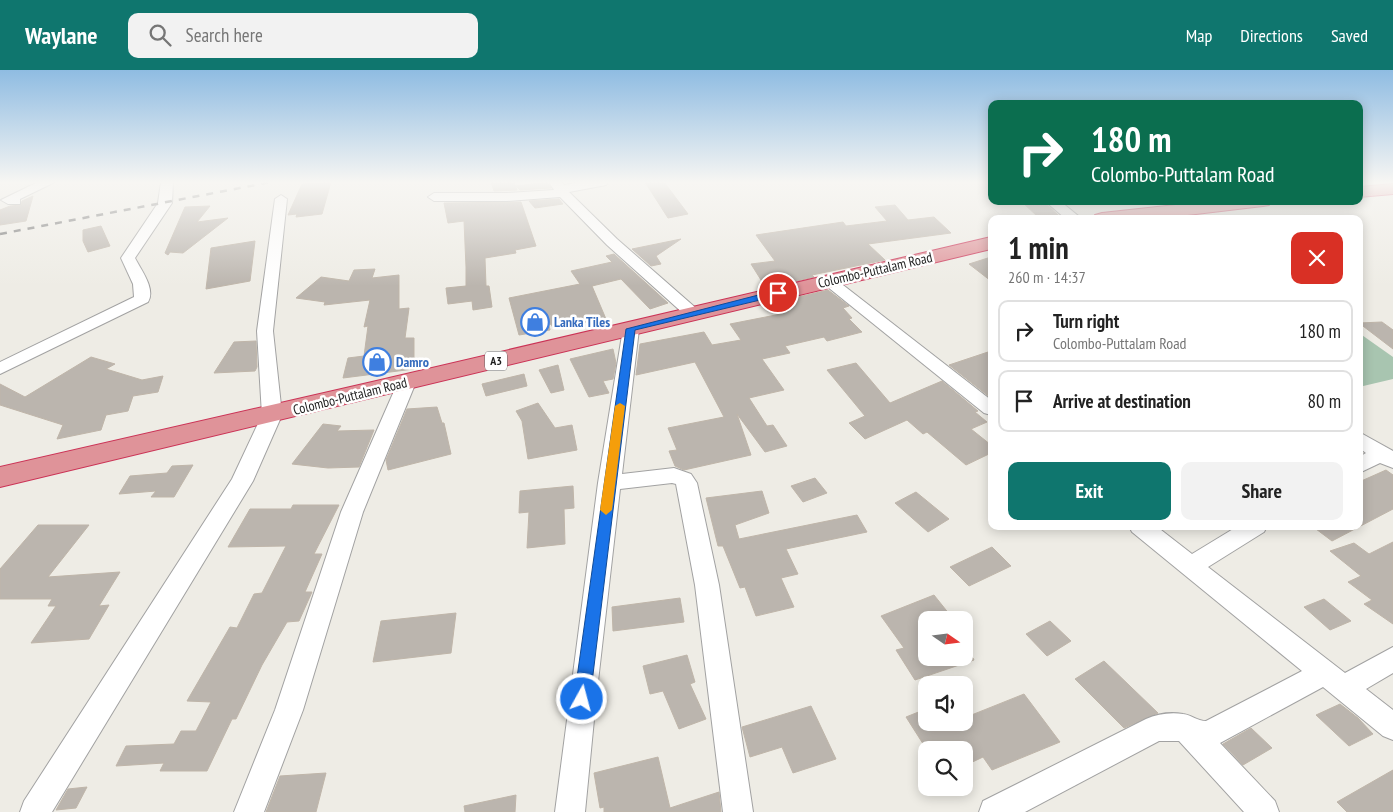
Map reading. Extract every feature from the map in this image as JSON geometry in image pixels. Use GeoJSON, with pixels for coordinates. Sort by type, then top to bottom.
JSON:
{"type":"FeatureCollection","features":[{"type":"Feature","properties":{"kind":"highway","name":"Colombo-Puttalam Road"},"geometry":{"type":"LineString","coordinates":[[0,477],[272,415],[631,329],[691,312],[988,244]]}},
{"type":"Feature","properties":{"kind":"street"},"geometry":{"type":"LineString","coordinates":[[0,369],[142,299],[140,284],[128,258],[156,217]]}},
{"type":"Feature","properties":{"kind":"street"},"geometry":{"type":"LineString","coordinates":[[35,812],[242,481],[272,415],[265,331],[279,217]]}},
{"type":"Feature","properties":{"kind":"street"},"geometry":{"type":"LineString","coordinates":[[587,217],[612,242],[691,312]]}},
{"type":"Feature","properties":{"kind":"street"},"geometry":{"type":"LineString","coordinates":[[829,281],[988,406]]}},
{"type":"Feature","properties":{"kind":"street"},"geometry":{"type":"LineString","coordinates":[[570,812],[610,483],[631,329]]}},
{"type":"Feature","properties":{"kind":"street"},"geometry":{"type":"LineString","coordinates":[[249,812],[289,710],[352,512],[407,382]]}},
{"type":"Feature","properties":{"kind":"street"},"geometry":{"type":"LineString","coordinates":[[1363,442],[1387,457]]}},
{"type":"Feature","properties":{"kind":"street"},"geometry":{"type":"LineString","coordinates":[[1363,465],[1387,457]]}},
{"type":"Feature","properties":{"kind":"street"},"geometry":{"type":"LineString","coordinates":[[610,483],[674,476],[684,479],[686,483],[707,584],[738,812]]}},
{"type":"Feature","properties":{"kind":"street"},"geometry":{"type":"LineString","coordinates":[[1145,530],[1393,727]]}},
{"type":"Feature","properties":{"kind":"street"},"geometry":{"type":"LineString","coordinates":[[1191,566],[1250,530]]}},
{"type":"Feature","properties":{"kind":"street"},"geometry":{"type":"LineString","coordinates":[[1194,735],[1209,734],[1334,680],[1393,659]]}},
{"type":"Feature","properties":{"kind":"street"},"geometry":{"type":"LineString","coordinates":[[994,812],[1156,728],[1184,727],[1194,735],[1264,812]]}},
{"type":"Feature","properties":{"kind":"green space"},"geometry":{"type":"Polygon","coordinates":[[[1363,336],[1393,357],[1393,379],[1363,386],[1363,336]]]}},
{"type":"Feature","properties":{"kind":"building"},"geometry":{"type":"Polygon","coordinates":[[[0,217],[27,217],[26,221],[0,225],[0,217]]]}},
{"type":"Feature","properties":{"kind":"building"},"geometry":{"type":"Polygon","coordinates":[[[181,217],[201,217],[197,222],[228,218],[183,253],[170,252],[168,255],[165,253],[181,217]]]}},
{"type":"Feature","properties":{"kind":"building"},"geometry":{"type":"Polygon","coordinates":[[[447,217],[526,217],[536,246],[515,250],[516,253],[485,258],[486,286],[489,286],[492,307],[473,310],[472,301],[448,304],[446,288],[466,286],[466,267],[464,221],[448,223],[447,217]]]}},
{"type":"Feature","properties":{"kind":"building"},"geometry":{"type":"Polygon","coordinates":[[[883,217],[905,217],[908,220],[934,217],[951,233],[868,244],[885,260],[812,275],[814,277],[766,288],[751,264],[775,261],[756,235],[843,222],[846,226],[887,221],[883,217]]]}},
{"type":"Feature","properties":{"kind":"building"},"geometry":{"type":"Polygon","coordinates":[[[101,226],[110,246],[88,252],[83,241],[83,230],[101,226]]]}},
{"type":"Feature","properties":{"kind":"building"},"geometry":{"type":"Polygon","coordinates":[[[681,239],[656,256],[661,264],[651,266],[632,249],[681,239]]]}},
{"type":"Feature","properties":{"kind":"building"},"geometry":{"type":"Polygon","coordinates":[[[255,241],[250,281],[206,289],[211,248],[255,241]]]}},
{"type":"Feature","properties":{"kind":"building"},"geometry":{"type":"Polygon","coordinates":[[[614,254],[668,303],[650,309],[621,279],[592,286],[606,319],[553,328],[551,324],[549,325],[550,330],[519,335],[509,298],[580,284],[571,271],[612,262],[606,256],[614,254]]]}},
{"type":"Feature","properties":{"kind":"building"},"geometry":{"type":"Polygon","coordinates":[[[988,258],[988,279],[969,264],[988,258]]]}},
{"type":"Feature","properties":{"kind":"building"},"geometry":{"type":"Polygon","coordinates":[[[375,269],[372,278],[399,275],[399,309],[409,308],[405,338],[414,338],[414,369],[343,378],[348,358],[364,356],[368,326],[364,327],[370,300],[324,305],[325,302],[296,298],[321,277],[349,281],[354,270],[375,269]]]}},
{"type":"Feature","properties":{"kind":"building"},"geometry":{"type":"Polygon","coordinates":[[[828,290],[849,306],[843,308],[852,318],[849,319],[862,332],[827,341],[824,337],[785,346],[790,353],[762,359],[784,390],[749,398],[767,426],[773,425],[787,446],[765,452],[737,414],[751,455],[684,470],[675,466],[669,451],[677,450],[668,428],[724,417],[695,362],[636,375],[640,344],[704,332],[712,345],[741,340],[730,324],[781,314],[773,303],[828,290]]]}},
{"type":"Feature","properties":{"kind":"building"},"geometry":{"type":"Polygon","coordinates":[[[1382,322],[1393,330],[1393,349],[1363,326],[1363,323],[1382,322]]]}},
{"type":"Feature","properties":{"kind":"building"},"geometry":{"type":"Polygon","coordinates":[[[256,341],[257,367],[255,371],[214,373],[234,342],[256,341]]]}},
{"type":"Feature","properties":{"kind":"building"},"geometry":{"type":"Polygon","coordinates":[[[613,349],[616,363],[613,379],[603,381],[609,393],[589,397],[570,359],[613,349]]]}},
{"type":"Feature","properties":{"kind":"building"},"geometry":{"type":"Polygon","coordinates":[[[988,352],[988,396],[949,365],[988,352]]]}},
{"type":"Feature","properties":{"kind":"building"},"geometry":{"type":"Polygon","coordinates":[[[91,357],[115,364],[106,369],[142,380],[163,376],[158,392],[133,396],[128,411],[106,415],[101,430],[57,439],[63,425],[0,405],[0,384],[25,397],[91,357]]]}},
{"type":"Feature","properties":{"kind":"building"},"geometry":{"type":"Polygon","coordinates":[[[856,363],[890,403],[942,381],[978,411],[975,412],[987,422],[971,429],[988,443],[988,454],[966,465],[927,432],[923,434],[907,420],[865,439],[849,423],[865,416],[827,370],[856,363]]]}},
{"type":"Feature","properties":{"kind":"building"},"geometry":{"type":"Polygon","coordinates":[[[558,365],[564,390],[551,393],[539,370],[558,365]]]}},
{"type":"Feature","properties":{"kind":"building"},"geometry":{"type":"Polygon","coordinates":[[[524,374],[527,386],[486,396],[482,384],[524,374]]]}},
{"type":"Feature","properties":{"kind":"building"},"geometry":{"type":"Polygon","coordinates":[[[538,403],[555,428],[572,425],[577,450],[528,459],[522,421],[516,411],[538,403]]]}},
{"type":"Feature","properties":{"kind":"building"},"geometry":{"type":"Polygon","coordinates":[[[437,407],[442,423],[444,423],[451,454],[388,470],[386,460],[407,409],[437,407]]]}},
{"type":"Feature","properties":{"kind":"building"},"geometry":{"type":"Polygon","coordinates":[[[323,424],[341,426],[337,431],[374,430],[359,467],[328,468],[292,464],[323,424]]]}},
{"type":"Feature","properties":{"kind":"building"},"geometry":{"type":"Polygon","coordinates":[[[193,465],[174,497],[151,497],[156,491],[119,494],[130,476],[167,473],[172,466],[193,465]]]}},
{"type":"Feature","properties":{"kind":"building"},"geometry":{"type":"Polygon","coordinates":[[[1386,470],[1393,475],[1393,509],[1363,525],[1363,480],[1386,470]]]}},
{"type":"Feature","properties":{"kind":"building"},"geometry":{"type":"Polygon","coordinates":[[[815,478],[827,493],[803,502],[791,486],[815,478]]]}},
{"type":"Feature","properties":{"kind":"building"},"geometry":{"type":"Polygon","coordinates":[[[573,486],[574,508],[564,509],[565,544],[527,548],[529,512],[519,513],[520,491],[573,486]]]}},
{"type":"Feature","properties":{"kind":"building"},"geometry":{"type":"Polygon","coordinates":[[[762,491],[769,513],[735,525],[739,539],[857,515],[867,532],[786,549],[798,574],[781,578],[794,607],[756,616],[745,587],[740,588],[723,546],[718,546],[706,498],[762,491]]]}},
{"type":"Feature","properties":{"kind":"building"},"geometry":{"type":"Polygon","coordinates":[[[916,492],[949,519],[928,532],[895,503],[916,492]]]}},
{"type":"Feature","properties":{"kind":"building"},"geometry":{"type":"Polygon","coordinates":[[[293,505],[339,505],[314,554],[322,554],[305,592],[312,592],[299,621],[287,622],[262,665],[236,719],[232,719],[207,771],[160,771],[164,763],[116,766],[126,746],[174,744],[181,731],[196,731],[211,702],[187,701],[230,627],[237,628],[254,594],[262,593],[286,546],[228,547],[250,509],[291,509],[293,505]]]}},
{"type":"Feature","properties":{"kind":"building"},"geometry":{"type":"Polygon","coordinates":[[[38,525],[89,525],[48,577],[120,572],[99,606],[109,605],[89,639],[31,643],[56,606],[48,606],[52,599],[0,599],[0,569],[38,525]]]}},
{"type":"Feature","properties":{"kind":"building"},"geometry":{"type":"Polygon","coordinates":[[[1317,530],[1353,530],[1332,541],[1317,530]]]}},
{"type":"Feature","properties":{"kind":"building"},"geometry":{"type":"Polygon","coordinates":[[[1393,542],[1393,624],[1364,604],[1372,600],[1348,582],[1361,576],[1330,551],[1354,543],[1369,554],[1393,542]]]}},
{"type":"Feature","properties":{"kind":"building"},"geometry":{"type":"Polygon","coordinates":[[[992,547],[1011,566],[969,586],[950,567],[992,547]]]}},
{"type":"Feature","properties":{"kind":"building"},"geometry":{"type":"Polygon","coordinates":[[[934,595],[947,611],[918,611],[918,666],[956,666],[927,676],[918,676],[918,679],[915,680],[896,650],[904,648],[881,616],[934,595]]]}},
{"type":"Feature","properties":{"kind":"building"},"geometry":{"type":"Polygon","coordinates":[[[680,598],[684,622],[613,631],[612,607],[680,598]]]}},
{"type":"Feature","properties":{"kind":"building"},"geometry":{"type":"Polygon","coordinates":[[[1324,599],[1351,621],[1330,630],[1304,607],[1324,599]]]}},
{"type":"Feature","properties":{"kind":"building"},"geometry":{"type":"Polygon","coordinates":[[[456,613],[451,653],[373,662],[381,621],[456,613]]]}},
{"type":"Feature","properties":{"kind":"building"},"geometry":{"type":"Polygon","coordinates":[[[1050,621],[1071,641],[1047,656],[1026,634],[1050,621]]]}},
{"type":"Feature","properties":{"kind":"building"},"geometry":{"type":"Polygon","coordinates":[[[687,655],[695,682],[690,684],[706,719],[679,729],[663,691],[650,694],[643,666],[687,655]]]}},
{"type":"Feature","properties":{"kind":"building"},"geometry":{"type":"Polygon","coordinates":[[[1104,661],[1158,713],[1124,728],[1075,679],[1104,661]]]}},
{"type":"Feature","properties":{"kind":"building"},"geometry":{"type":"Polygon","coordinates":[[[1024,694],[1060,742],[992,770],[983,757],[973,762],[973,741],[921,741],[906,717],[918,712],[918,731],[973,731],[973,714],[1024,694]]]}},
{"type":"Feature","properties":{"kind":"building"},"geometry":{"type":"Polygon","coordinates":[[[1340,704],[1358,718],[1373,734],[1349,746],[1316,715],[1340,704]]]}},
{"type":"Feature","properties":{"kind":"building"},"geometry":{"type":"Polygon","coordinates":[[[811,706],[836,759],[793,773],[782,747],[750,757],[742,727],[811,706]]]}},
{"type":"Feature","properties":{"kind":"building"},"geometry":{"type":"Polygon","coordinates":[[[1251,728],[1272,748],[1243,765],[1223,744],[1251,728]]]}},
{"type":"Feature","properties":{"kind":"building"},"geometry":{"type":"Polygon","coordinates":[[[658,757],[670,808],[719,792],[721,812],[604,812],[604,807],[600,808],[594,773],[658,757]]]}},
{"type":"Feature","properties":{"kind":"building"},"geometry":{"type":"Polygon","coordinates":[[[1393,770],[1393,812],[1347,812],[1337,802],[1393,770]]]}},
{"type":"Feature","properties":{"kind":"building"},"geometry":{"type":"Polygon","coordinates":[[[326,773],[316,812],[266,812],[280,776],[326,773]]]}},
{"type":"Feature","properties":{"kind":"building"},"geometry":{"type":"Polygon","coordinates":[[[87,787],[76,808],[56,810],[68,789],[87,787]]]}},
{"type":"Feature","properties":{"kind":"building"},"geometry":{"type":"Polygon","coordinates":[[[516,795],[515,812],[465,812],[464,806],[516,795]]]}},
{"type":"Feature","properties":{"kind":"railway"},"geometry":{"type":"LineString","coordinates":[[0,234],[91,217]]}},
{"type":"Feature","properties":{"kind":"slow traffic"},"geometry":{"type":"LineString","coordinates":[[606,510],[620,406]]}},
{"type":"Feature","properties":{"kind":"place","name":"Lanka Tiles"},"geometry":{"type":"Point","coordinates":[535,322]}},
{"type":"Feature","properties":{"kind":"place","name":"Damro"},"geometry":{"type":"Point","coordinates":[377,362]}},
{"type":"Feature","properties":{"kind":"route"},"geometry":{"type":"LineString","coordinates":[[582,699],[631,329],[691,312],[778,293]]}}]}
